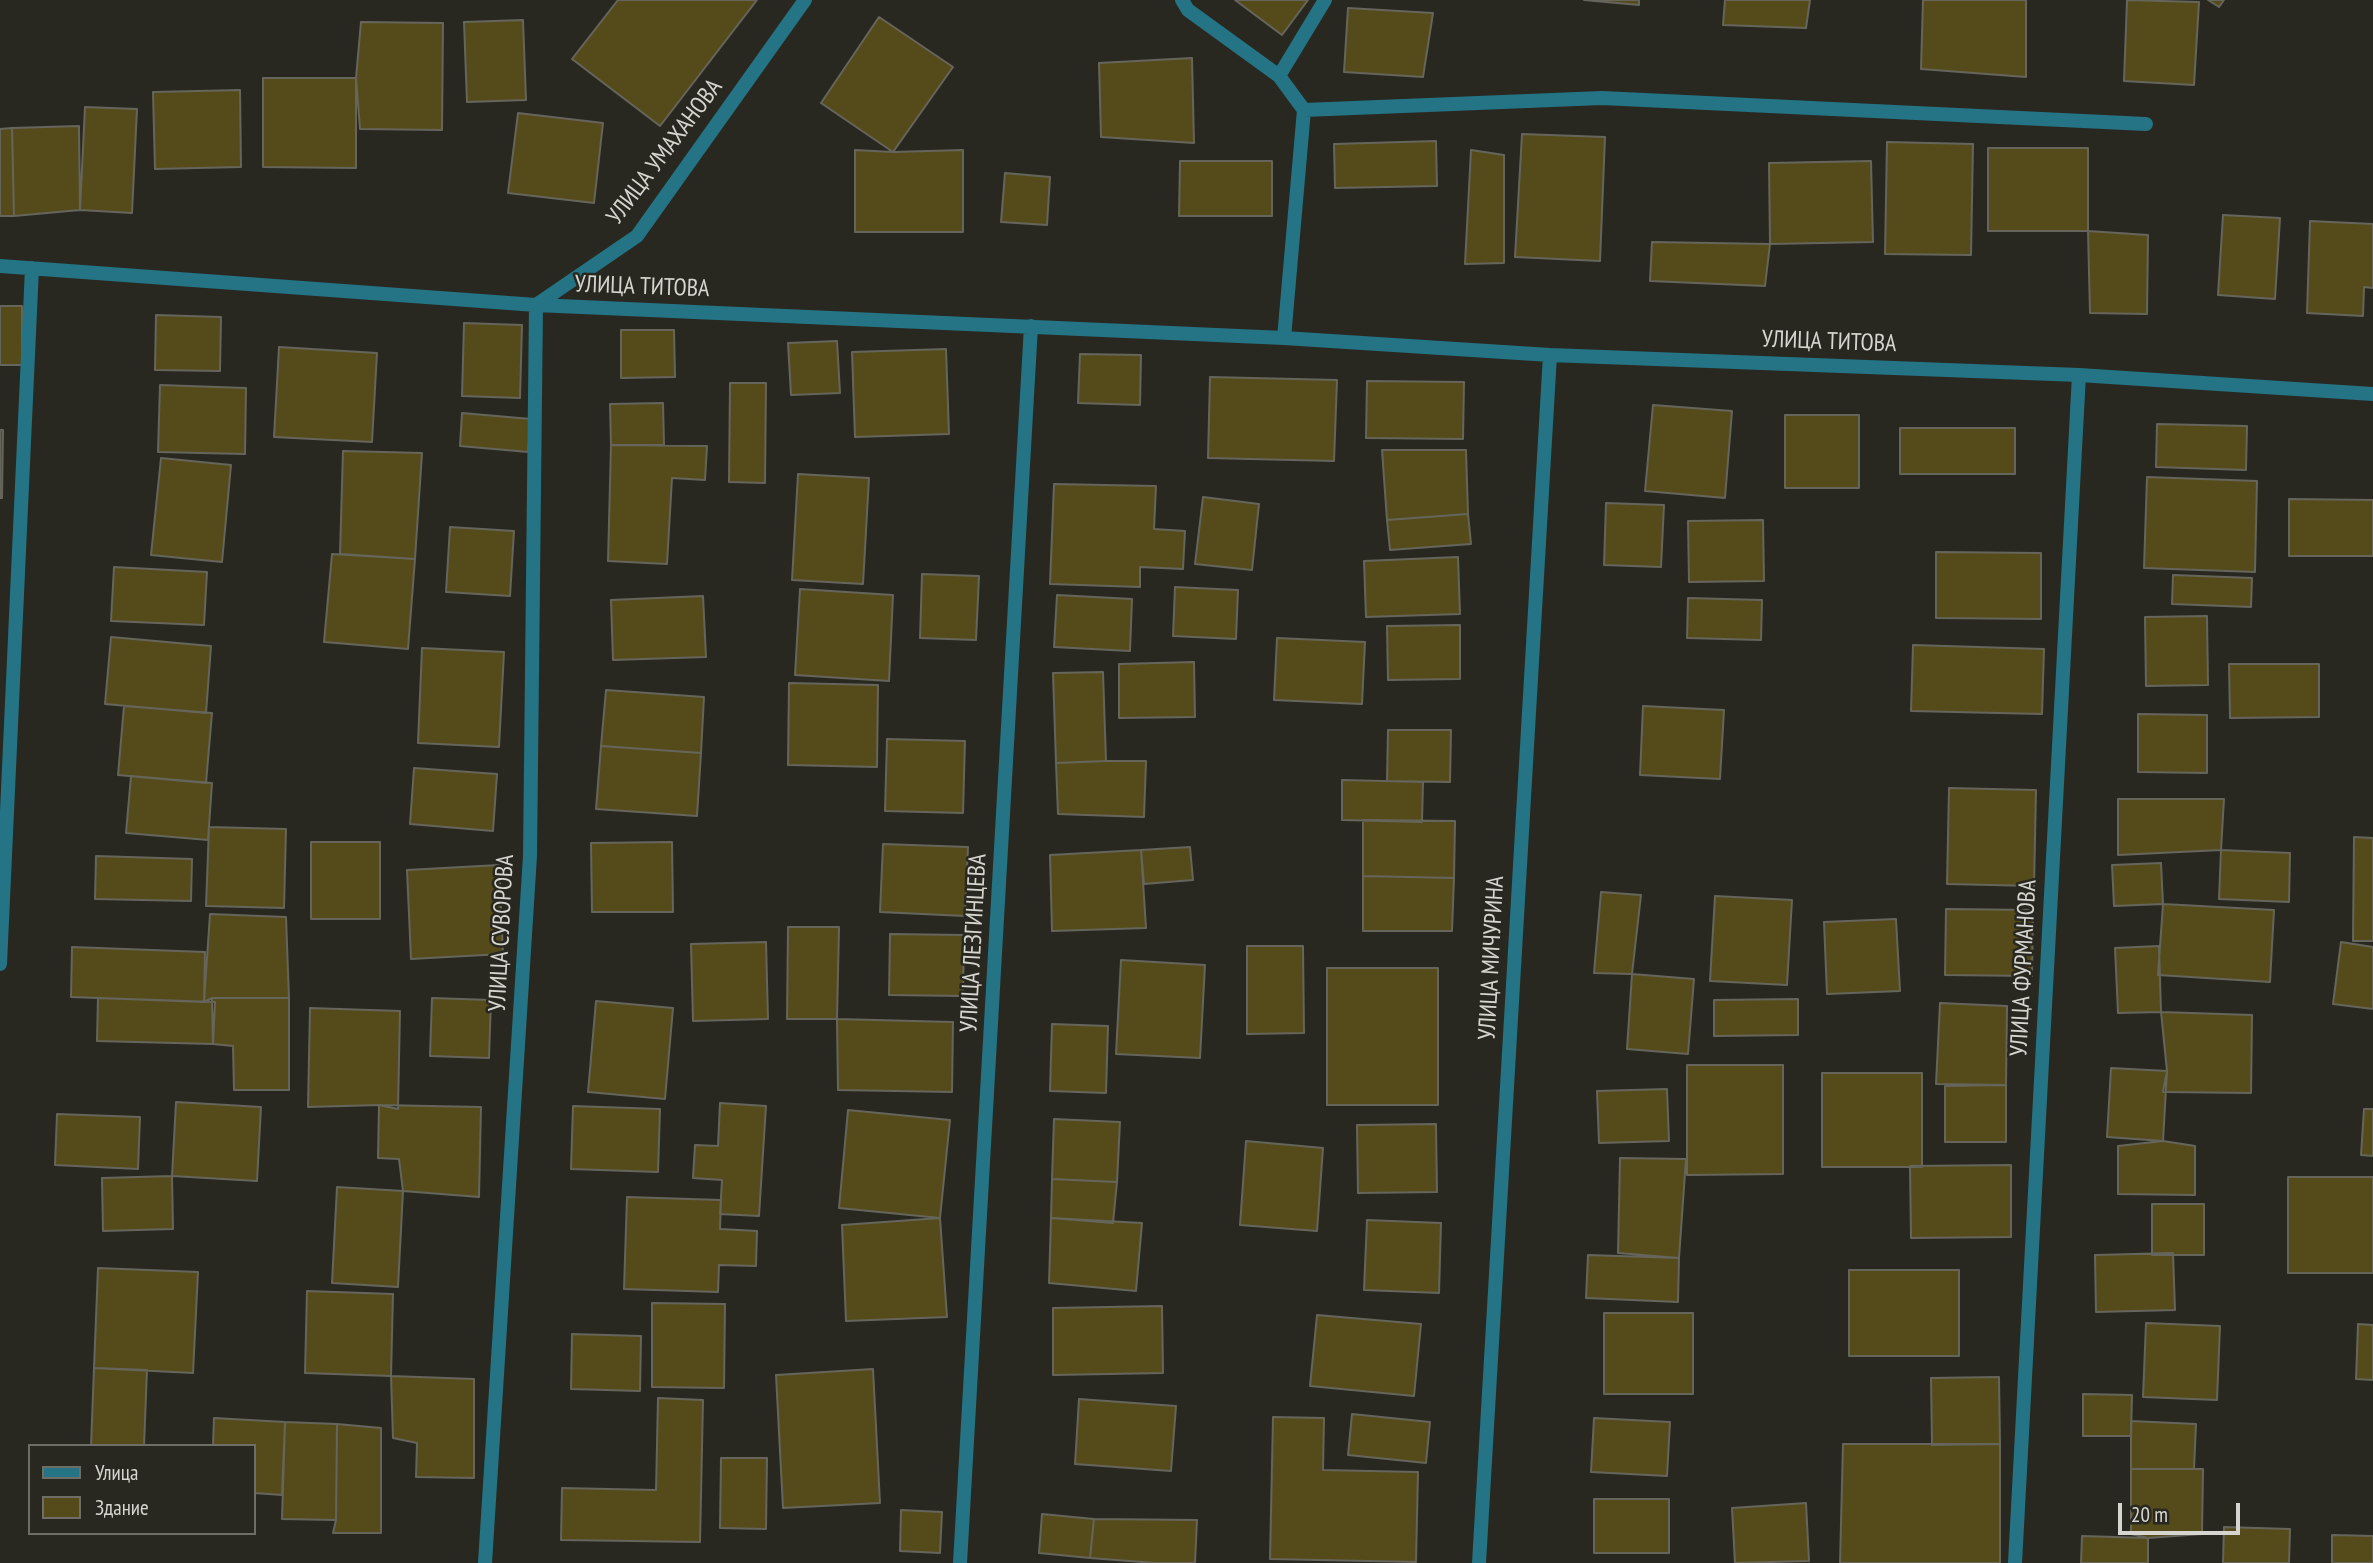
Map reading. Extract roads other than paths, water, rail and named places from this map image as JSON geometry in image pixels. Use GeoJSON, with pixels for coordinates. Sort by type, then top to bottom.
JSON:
{"type":"FeatureCollection","features":[{"type":"Feature","properties":{"kind":"street","name":"УЛИЦА УМАХАНОВА"},"geometry":{"type":"LineString","coordinates":[[536,305],[637,236],[805,0]]}},
{"type":"Feature","properties":{"kind":"street"},"geometry":{"type":"LineString","coordinates":[[1182,0],[1188,10],[1279,76],[1304,110],[1284,338]]}},
{"type":"Feature","properties":{"kind":"street"},"geometry":{"type":"LineString","coordinates":[[1279,76],[1325,0]]}},
{"type":"Feature","properties":{"kind":"street"},"geometry":{"type":"LineString","coordinates":[[1304,110],[1602,98],[2146,124]]}},
{"type":"Feature","properties":{"kind":"street","name":"УЛИЦА ТИТОВА"},"geometry":{"type":"LineString","coordinates":[[0,266],[536,305],[1284,338],[1550,355],[2079,374],[2373,394]]}},
{"type":"Feature","properties":{"kind":"street"},"geometry":{"type":"LineString","coordinates":[[0,964],[32,268]]}},
{"type":"Feature","properties":{"kind":"street","name":"УЛИЦА СУВОРОВА"},"geometry":{"type":"LineString","coordinates":[[485,1563],[530,856],[536,305]]}},
{"type":"Feature","properties":{"kind":"street","name":"УЛИЦА ЛЕЗГИНЦЕВА"},"geometry":{"type":"LineString","coordinates":[[960,1563],[1031,326]]}},
{"type":"Feature","properties":{"kind":"street","name":"УЛИЦА МИЧУРИНА"},"geometry":{"type":"LineString","coordinates":[[1479,1563],[1550,355]]}},
{"type":"Feature","properties":{"kind":"street","name":"УЛИЦА ФУРМАНОВА"},"geometry":{"type":"LineString","coordinates":[[2015,1563],[2079,374]]}}]}
